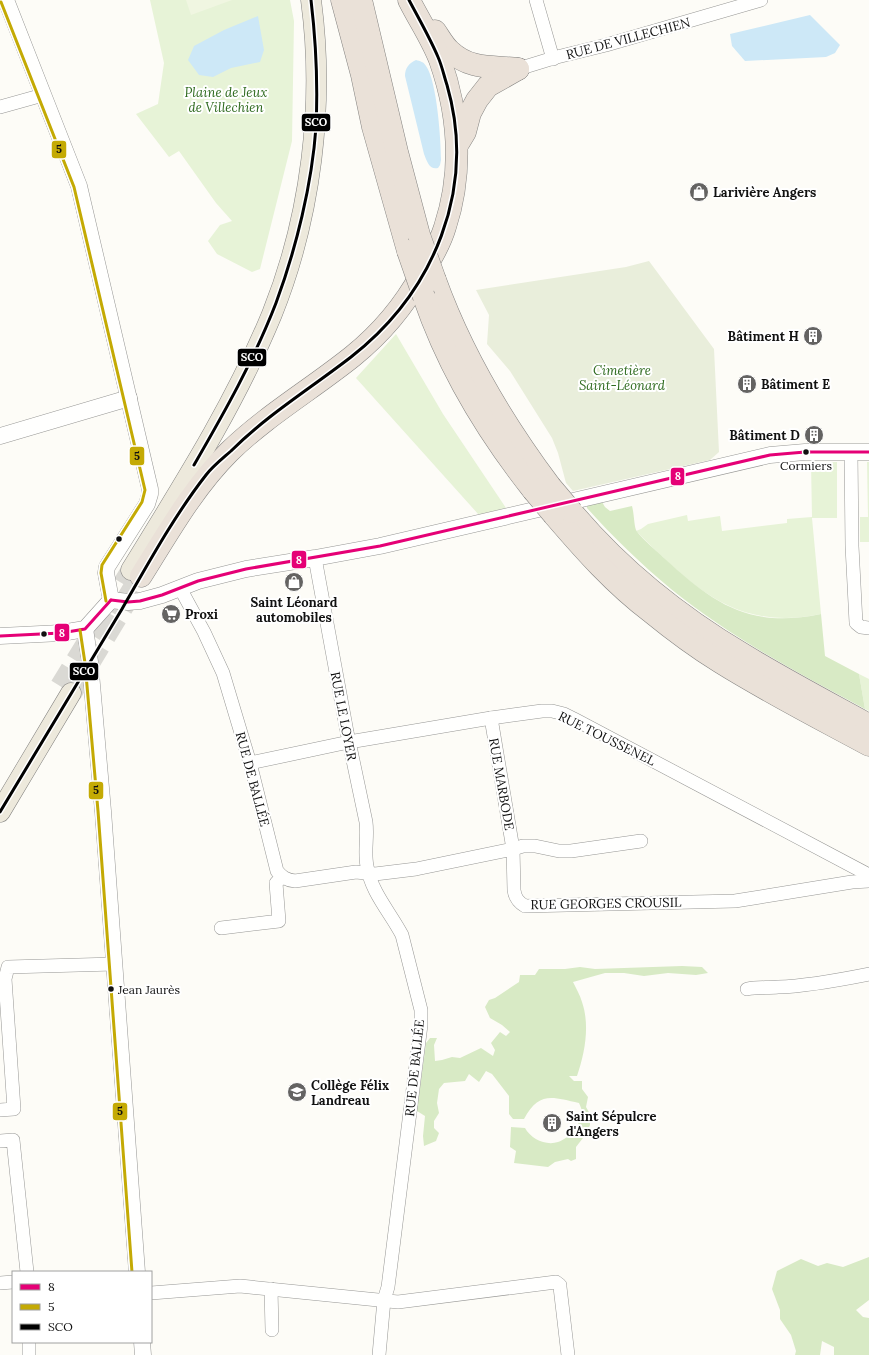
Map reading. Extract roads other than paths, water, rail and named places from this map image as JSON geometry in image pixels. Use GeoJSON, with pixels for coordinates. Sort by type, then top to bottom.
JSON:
{"type":"FeatureCollection","features":[{"type":"Feature","properties":{"kind":"highway"},"geometry":{"type":"LineString","coordinates":[[342,0],[360,68],[373,127],[429,288],[454,327],[472,365],[513,434],[542,488],[563,514],[578,544],[612,579],[650,612],[720,662],[869,745]]}},
{"type":"Feature","properties":{"kind":"highway"},"geometry":{"type":"LineString","coordinates":[[361,0],[397,152],[413,243]]}},
{"type":"Feature","properties":{"kind":"highway"},"geometry":{"type":"LineString","coordinates":[[136,573],[209,472],[247,435],[265,420],[353,356],[378,332],[399,310],[414,288],[431,258],[445,228],[453,197],[456,177],[456,126],[452,104],[439,58],[411,5]]}},
{"type":"Feature","properties":{"kind":"highway"},"geometry":{"type":"LineString","coordinates":[[411,5],[427,19],[449,51],[466,62],[482,66],[518,69]]}},
{"type":"Feature","properties":{"kind":"highway"},"geometry":{"type":"LineString","coordinates":[[457,146],[466,132],[470,113],[477,100],[488,86],[518,69]]}},
{"type":"Feature","properties":{"kind":"highway"},"geometry":{"type":"LineString","coordinates":[[563,514],[598,542],[622,565],[692,621],[743,655],[869,725]]}},
{"type":"Feature","properties":{"kind":"main road"},"geometry":{"type":"LineString","coordinates":[[136,573],[171,505],[230,404],[272,314],[290,262],[304,203],[314,145],[317,76],[311,0]]}},
{"type":"Feature","properties":{"kind":"main road"},"geometry":{"type":"LineString","coordinates":[[0,787],[66,689],[0,812]]}},
{"type":"Feature","properties":{"kind":"street"},"geometry":{"type":"LineString","coordinates":[[6,0],[79,186],[149,482],[150,494],[146,504],[107,567],[106,573],[111,600]]}},
{"type":"Feature","properties":{"kind":"street","name":"RUE DE VILLECHIEN"},"geometry":{"type":"LineString","coordinates":[[536,0],[553,58],[606,45],[762,0]]}},
{"type":"Feature","properties":{"kind":"street"},"geometry":{"type":"LineString","coordinates":[[518,69],[553,58]]}},
{"type":"Feature","properties":{"kind":"street"},"geometry":{"type":"LineString","coordinates":[[0,108],[44,95]]}},
{"type":"Feature","properties":{"kind":"street"},"geometry":{"type":"LineString","coordinates":[[0,436],[129,398]]}},
{"type":"Feature","properties":{"kind":"street"},"geometry":{"type":"LineString","coordinates":[[111,600],[128,602],[140,601],[198,581],[246,569],[380,546],[770,455],[806,452],[869,452]]}},
{"type":"Feature","properties":{"kind":"street"},"geometry":{"type":"LineString","coordinates":[[851,453],[852,546],[856,623],[861,627],[869,628]]}},
{"type":"Feature","properties":{"kind":"street","name":"RUE LE LOYER"},"geometry":{"type":"LineString","coordinates":[[315,558],[332,657],[366,822],[368,836],[366,861],[368,873]]}},
{"type":"Feature","properties":{"kind":"street","name":"RUE DE BALLÉE"},"geometry":{"type":"LineString","coordinates":[[180,588],[204,632],[223,673],[250,764],[277,871],[282,877]]}},
{"type":"Feature","properties":{"kind":"street"},"geometry":{"type":"LineString","coordinates":[[0,636],[60,634],[85,629],[111,600]]}},
{"type":"Feature","properties":{"kind":"street"},"geometry":{"type":"LineString","coordinates":[[85,629],[90,662],[103,811],[137,1271]]}},
{"type":"Feature","properties":{"kind":"street","name":"RUE TOUSSENEL"},"geometry":{"type":"LineString","coordinates":[[250,764],[349,742],[491,718],[552,711],[564,714],[869,875]]}},
{"type":"Feature","properties":{"kind":"street","name":"RUE MARBODE"},"geometry":{"type":"LineString","coordinates":[[491,718],[513,849]]}},
{"type":"Feature","properties":{"kind":"street"},"geometry":{"type":"LineString","coordinates":[[220,928],[279,921],[276,883],[282,877],[288,880],[295,880],[356,872],[375,874],[416,868],[523,846],[535,846],[559,851],[571,851],[641,840]]}},
{"type":"Feature","properties":{"kind":"street","name":"RUE GEORGES CROUSIL"},"geometry":{"type":"LineString","coordinates":[[513,849],[515,896],[518,901],[526,906],[735,901],[852,882],[869,881]]}},
{"type":"Feature","properties":{"kind":"street","name":"RUE DE BALLÉE"},"geometry":{"type":"LineString","coordinates":[[368,873],[372,885],[402,935],[421,1010],[421,1025],[388,1287],[384,1300],[379,1355]]}},
{"type":"Feature","properties":{"kind":"street"},"geometry":{"type":"LineString","coordinates":[[0,1110],[14,1109],[4,963],[114,964]]}},
{"type":"Feature","properties":{"kind":"street"},"geometry":{"type":"LineString","coordinates":[[747,989],[821,983],[869,974]]}},
{"type":"Feature","properties":{"kind":"street"},"geometry":{"type":"LineString","coordinates":[[0,1141],[13,1140],[27,1271]]}},
{"type":"Feature","properties":{"kind":"street"},"geometry":{"type":"LineString","coordinates":[[0,1283],[12,1282]]}},
{"type":"Feature","properties":{"kind":"street"},"geometry":{"type":"LineString","coordinates":[[152,1293],[240,1286],[398,1302],[556,1282],[560,1285],[568,1355]]}},
{"type":"Feature","properties":{"kind":"street"},"geometry":{"type":"LineString","coordinates":[[271,1289],[272,1330]]}},
{"type":"Feature","properties":{"kind":"street"},"geometry":{"type":"LineString","coordinates":[[29,1343],[29,1355]]}},
{"type":"Feature","properties":{"kind":"street"},"geometry":{"type":"LineString","coordinates":[[142,1343],[143,1355]]}},
{"type":"Feature","properties":{"kind":"water"},"geometry":{"type":"Polygon","coordinates":[[[810,15],[840,45],[835,53],[826,57],[745,61],[732,46],[730,34],[810,15]]]}},
{"type":"Feature","properties":{"kind":"water"},"geometry":{"type":"Polygon","coordinates":[[[258,16],[264,50],[260,62],[231,68],[213,77],[199,75],[188,60],[194,46],[224,30],[258,16]]]}},
{"type":"Feature","properties":{"kind":"water"},"geometry":{"type":"Polygon","coordinates":[[[416,60],[425,65],[430,74],[436,97],[441,160],[438,168],[432,168],[430,166],[424,154],[405,76],[408,66],[416,60]]]}},
{"type":"Feature","properties":{"kind":"tunnel"},"geometry":{"type":"LineString","coordinates":[[60,686],[131,570]]}},
{"type":"Feature","properties":{"kind":"tunnel"},"geometry":{"type":"LineString","coordinates":[[71,693],[141,576]]}},
{"type":"Feature","properties":{"kind":"place","name":"Larivière Angers"},"geometry":{"type":"Point","coordinates":[699,192]}},
{"type":"Feature","properties":{"kind":"place","name":"Bâtiment H"},"geometry":{"type":"Point","coordinates":[813,336]}},
{"type":"Feature","properties":{"kind":"place","name":"Bâtiment E"},"geometry":{"type":"Point","coordinates":[747,384]}},
{"type":"Feature","properties":{"kind":"place","name":"Bâtiment D"},"geometry":{"type":"Point","coordinates":[814,435]}},
{"type":"Feature","properties":{"kind":"place","name":"Cormiers"},"geometry":{"type":"Point","coordinates":[806,452]}},
{"type":"Feature","properties":{"kind":"place","name":"Saint Léonard automobiles"},"geometry":{"type":"Point","coordinates":[294,582]}},
{"type":"Feature","properties":{"kind":"place","name":"Proxi"},"geometry":{"type":"Point","coordinates":[171,614]}},
{"type":"Feature","properties":{"kind":"place","name":"Jean Jaurès"},"geometry":{"type":"Point","coordinates":[111,989]}},
{"type":"Feature","properties":{"kind":"place","name":"Collège Félix Landreau"},"geometry":{"type":"Point","coordinates":[297,1092]}},
{"type":"Feature","properties":{"kind":"place","name":"Saint Sépulcre d'Angers"},"geometry":{"type":"Point","coordinates":[552,1123]}},
{"type":"Feature","properties":{"kind":"park label","name":"Plaine de Jeux de Villechien"},"geometry":{"type":"Point","coordinates":[226,100]}},
{"type":"Feature","properties":{"kind":"park label","name":"Cimetière Saint-Léonard"},"geometry":{"type":"Point","coordinates":[622,378]}}]}
